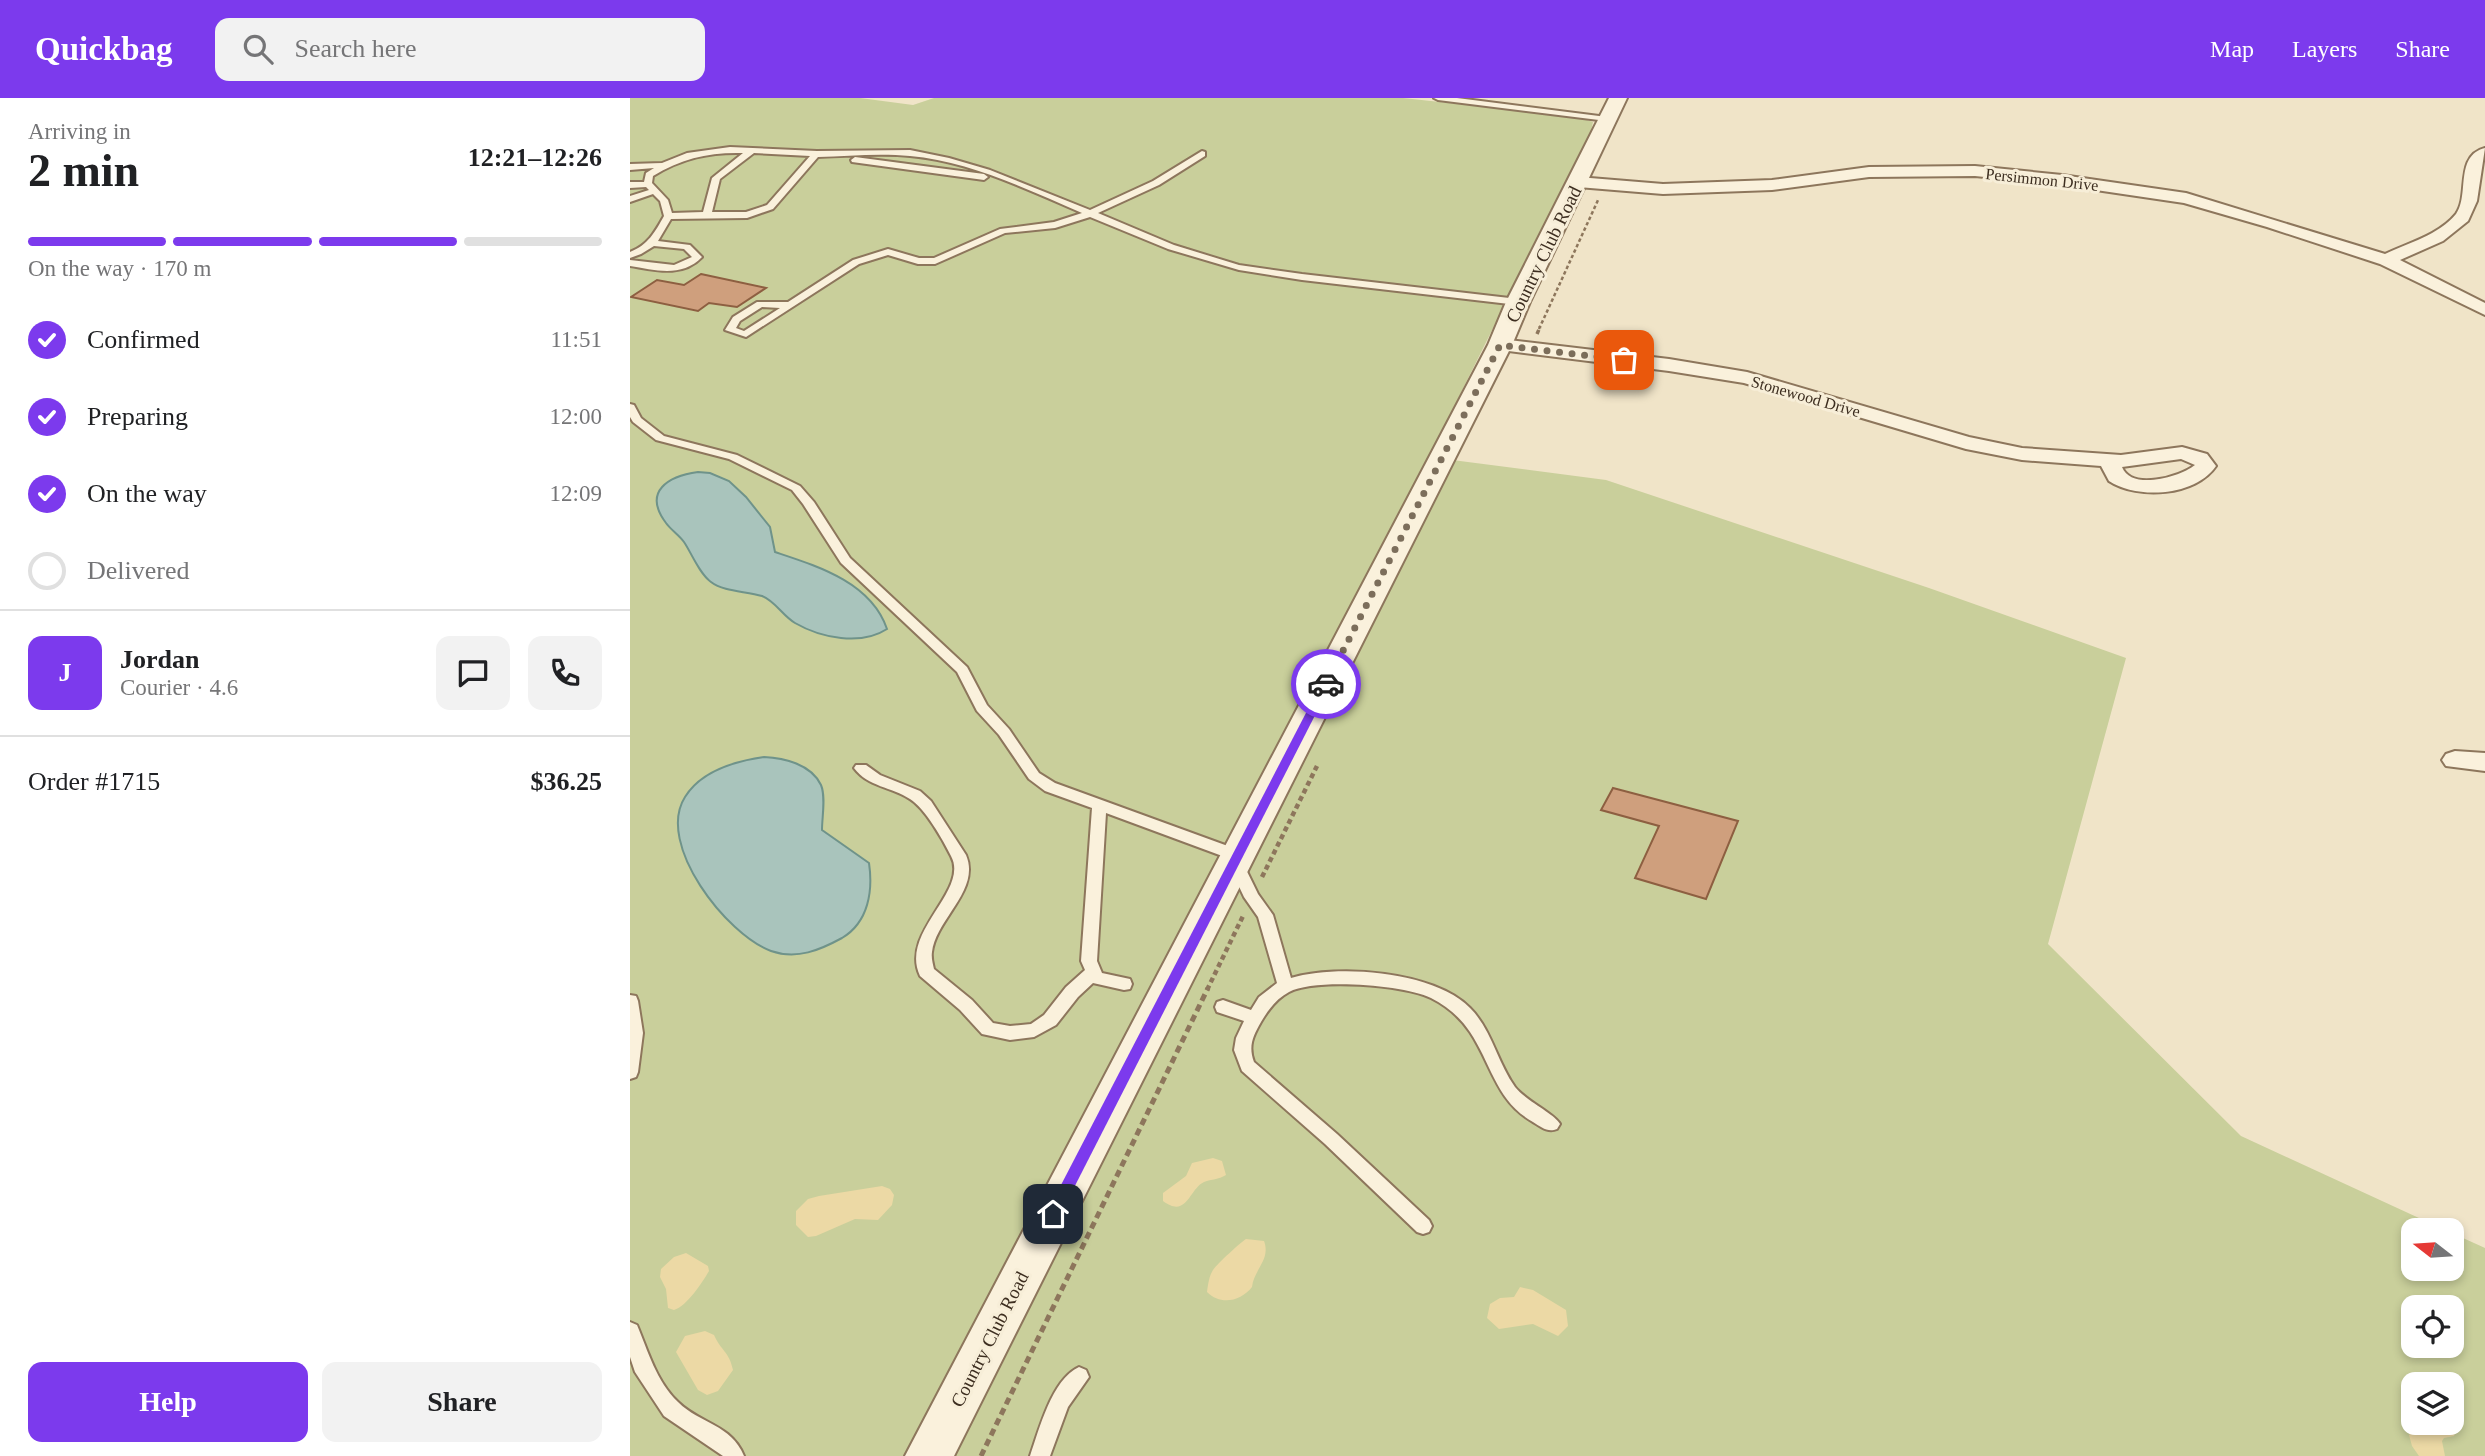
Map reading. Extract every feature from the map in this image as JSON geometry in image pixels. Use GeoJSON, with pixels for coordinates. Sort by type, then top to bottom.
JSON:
{"type":"FeatureCollection","features":[{"type":"Feature","properties":{"kind":"street","name":"Country Club Road"},"geometry":{"type":"LineString","coordinates":[[929,1456],[1235,860],[1515,347],[1517,302],[1590,186],[1613,108]]}},
{"type":"Feature","properties":{"kind":"street"},"geometry":{"type":"LineString","coordinates":[[2386,260],[2452,228],[2464,215],[2471,201],[2471,172],[2475,162],[2485,153]]}},
{"type":"Feature","properties":{"kind":"street","name":"Persimmon Drive"},"geometry":{"type":"LineString","coordinates":[[1590,186],[1663,189],[1772,185],[1870,172],[1989,173],[2186,198],[2386,260],[2485,310]]}},
{"type":"Feature","properties":{"kind":"street","name":"Stonewood Drive"},"geometry":{"type":"LineString","coordinates":[[1515,347],[1669,365],[1747,378],[1966,443],[2040,456],[2110,461]]}},
{"type":"Feature","properties":{"kind":"street"},"geometry":{"type":"LineString","coordinates":[[2455,760],[2485,762]]}},
{"type":"Feature","properties":{"kind":"lane"},"geometry":{"type":"LineString","coordinates":[[1438,98],[1613,108]]}},
{"type":"Feature","properties":{"kind":"lane"},"geometry":{"type":"LineString","coordinates":[[707,215],[716,178],[752,150]]}},
{"type":"Feature","properties":{"kind":"lane"},"geometry":{"type":"LineString","coordinates":[[630,167],[660,165],[705,152],[752,150],[816,154],[1000,178]]}},
{"type":"Feature","properties":{"kind":"lane"},"geometry":{"type":"LineString","coordinates":[[668,216],[747,215],[760,212],[770,207],[816,154],[910,153],[960,163],[1158,244],[1212,261],[1264,273],[1517,302]]}},
{"type":"Feature","properties":{"kind":"lane"},"geometry":{"type":"LineString","coordinates":[[790,305],[760,304],[736,319],[730,330],[746,334],[856,262],[888,253],[918,261],[935,261],[1003,232],[1055,225],[1089,214],[1156,183],[1202,154]]}},
{"type":"Feature","properties":{"kind":"lane"},"geometry":{"type":"LineString","coordinates":[[630,255],[645,251],[654,243],[668,216],[664,200],[651,187],[649,175],[660,165]]}},
{"type":"Feature","properties":{"kind":"lane"},"geometry":{"type":"LineString","coordinates":[[630,185],[651,187]]}},
{"type":"Feature","properties":{"kind":"lane"},"geometry":{"type":"LineString","coordinates":[[630,199],[651,187]]}},
{"type":"Feature","properties":{"kind":"lane"},"geometry":{"type":"LineString","coordinates":[[630,263],[676,269],[691,264],[697,257],[687,247],[654,243]]}},
{"type":"Feature","properties":{"kind":"lane"},"geometry":{"type":"LineString","coordinates":[[630,407],[637,420],[660,438],[733,457],[796,488],[845,560],[962,670],[982,708],[1004,732],[1034,776],[1050,787],[1231,853],[1252,897],[1265,915],[1285,984]]}},
{"type":"Feature","properties":{"kind":"lane"},"geometry":{"type":"LineString","coordinates":[[861,768],[875,779],[915,795],[926,805],[961,859],[960,883],[930,933],[924,953],[926,972],[966,1005],[988,1029],[1010,1033],[1034,1030],[1050,1020],[1072,992],[1094,972]]}},
{"type":"Feature","properties":{"kind":"lane"},"geometry":{"type":"LineString","coordinates":[[1099,806],[1089,961],[1097,978],[1124,984]]}},
{"type":"Feature","properties":{"kind":"lane"},"geometry":{"type":"LineString","coordinates":[[1423,1226],[1331,1139],[1248,1066],[1242,1050],[1255,1018],[1271,995],[1285,984],[1313,980],[1390,980],[1426,989],[1457,1004],[1476,1027],[1496,1071],[1520,1103],[1551,1124]]}},
{"type":"Feature","properties":{"kind":"lane"},"geometry":{"type":"LineString","coordinates":[[630,1001],[635,1033],[630,1072]]}},
{"type":"Feature","properties":{"kind":"lane"},"geometry":{"type":"LineString","coordinates":[[1223,1007],[1255,1018]]}},
{"type":"Feature","properties":{"kind":"lane"},"geometry":{"type":"LineString","coordinates":[[630,1331],[646,1372],[671,1409],[729,1446],[734,1456]]}},
{"type":"Feature","properties":{"kind":"lane"},"geometry":{"type":"LineString","coordinates":[[1040,1456],[1060,1401],[1079,1377]]}},
{"type":"Feature","properties":{"kind":"path"},"geometry":{"type":"LineString","coordinates":[[1515,347],[1590,186]]}},
{"type":"Feature","properties":{"kind":"path"},"geometry":{"type":"LineString","coordinates":[[981,1456],[1320,761]]}},
{"type":"Feature","properties":{"kind":"green space"},"geometry":{"type":"Polygon","coordinates":[[[630,98],[860,98],[913,105],[934,98],[1403,98],[1578,117],[1593,122],[1591,131],[1429,457],[1606,480],[1929,588],[2126,658],[2048,944],[2241,1136],[2419,1218],[2401,1218],[2401,1281],[2464,1281],[2464,1238],[2485,1248],[2485,1456],[630,1456],[630,98]]]}},
{"type":"Feature","properties":{"kind":"sand"},"geometry":{"type":"Polygon","coordinates":[[[1213,1158],[1222,1161],[1226,1175],[1204,1182],[1183,1205],[1171,1206],[1163,1201],[1163,1193],[1186,1176],[1192,1163],[1213,1158]]]}},
{"type":"Feature","properties":{"kind":"sand"},"geometry":{"type":"Polygon","coordinates":[[[882,1186],[890,1189],[894,1195],[892,1205],[878,1220],[855,1219],[808,1237],[796,1225],[796,1211],[808,1199],[882,1186]]]}},
{"type":"Feature","properties":{"kind":"sand"},"geometry":{"type":"Polygon","coordinates":[[[1246,1239],[1264,1241],[1266,1248],[1252,1287],[1237,1298],[1218,1299],[1207,1292],[1213,1270],[1246,1239]]]}},
{"type":"Feature","properties":{"kind":"sand"},"geometry":{"type":"Polygon","coordinates":[[[686,1253],[708,1266],[709,1271],[689,1299],[674,1310],[668,1308],[666,1289],[660,1277],[661,1269],[674,1257],[686,1253]]]}},
{"type":"Feature","properties":{"kind":"sand"},"geometry":{"type":"Polygon","coordinates":[[[1520,1287],[1533,1290],[1566,1310],[1568,1326],[1558,1336],[1533,1324],[1499,1329],[1487,1318],[1490,1304],[1500,1298],[1514,1297],[1520,1287]]]}},
{"type":"Feature","properties":{"kind":"sand"},"geometry":{"type":"Polygon","coordinates":[[[705,1331],[714,1335],[733,1370],[718,1391],[707,1395],[698,1390],[676,1352],[685,1336],[705,1331]]]}},
{"type":"Feature","properties":{"kind":"sand"},"geometry":{"type":"Polygon","coordinates":[[[2409,1435],[2454,1435],[2442,1441],[2445,1456],[2419,1456],[2409,1435]]]}},
{"type":"Feature","properties":{"kind":"water"},"geometry":{"type":"Polygon","coordinates":[[[698,472],[710,473],[729,481],[770,527],[775,552],[825,570],[856,588],[869,599],[887,629],[853,639],[817,633],[795,623],[762,596],[729,590],[711,582],[699,569],[684,542],[666,523],[659,512],[657,502],[662,487],[669,481],[698,472]]]}},
{"type":"Feature","properties":{"kind":"water"},"geometry":{"type":"Polygon","coordinates":[[[764,757],[788,761],[811,772],[822,790],[822,830],[869,863],[867,905],[858,923],[842,938],[799,954],[771,951],[753,942],[735,927],[700,886],[687,862],[680,839],[678,816],[685,797],[700,780],[742,761],[764,757]]]}},
{"type":"Feature","properties":{"kind":"building"},"geometry":{"type":"Polygon","coordinates":[[[701,274],[766,288],[737,307],[709,303],[698,311],[631,297],[657,280],[684,285],[701,274]]]}},
{"type":"Feature","properties":{"kind":"building"},"geometry":{"type":"Polygon","coordinates":[[[1613,788],[1738,821],[1706,899],[1635,878],[1659,826],[1601,810],[1613,788]]]}},
{"type":"Feature","properties":{"kind":"way so far"},"geometry":{"type":"LineString","coordinates":[[1326,684],[1500,345],[1624,360]]}},
{"type":"Feature","properties":{"kind":"route"},"geometry":{"type":"LineString","coordinates":[[1053,1214],[1326,684]]}}]}
